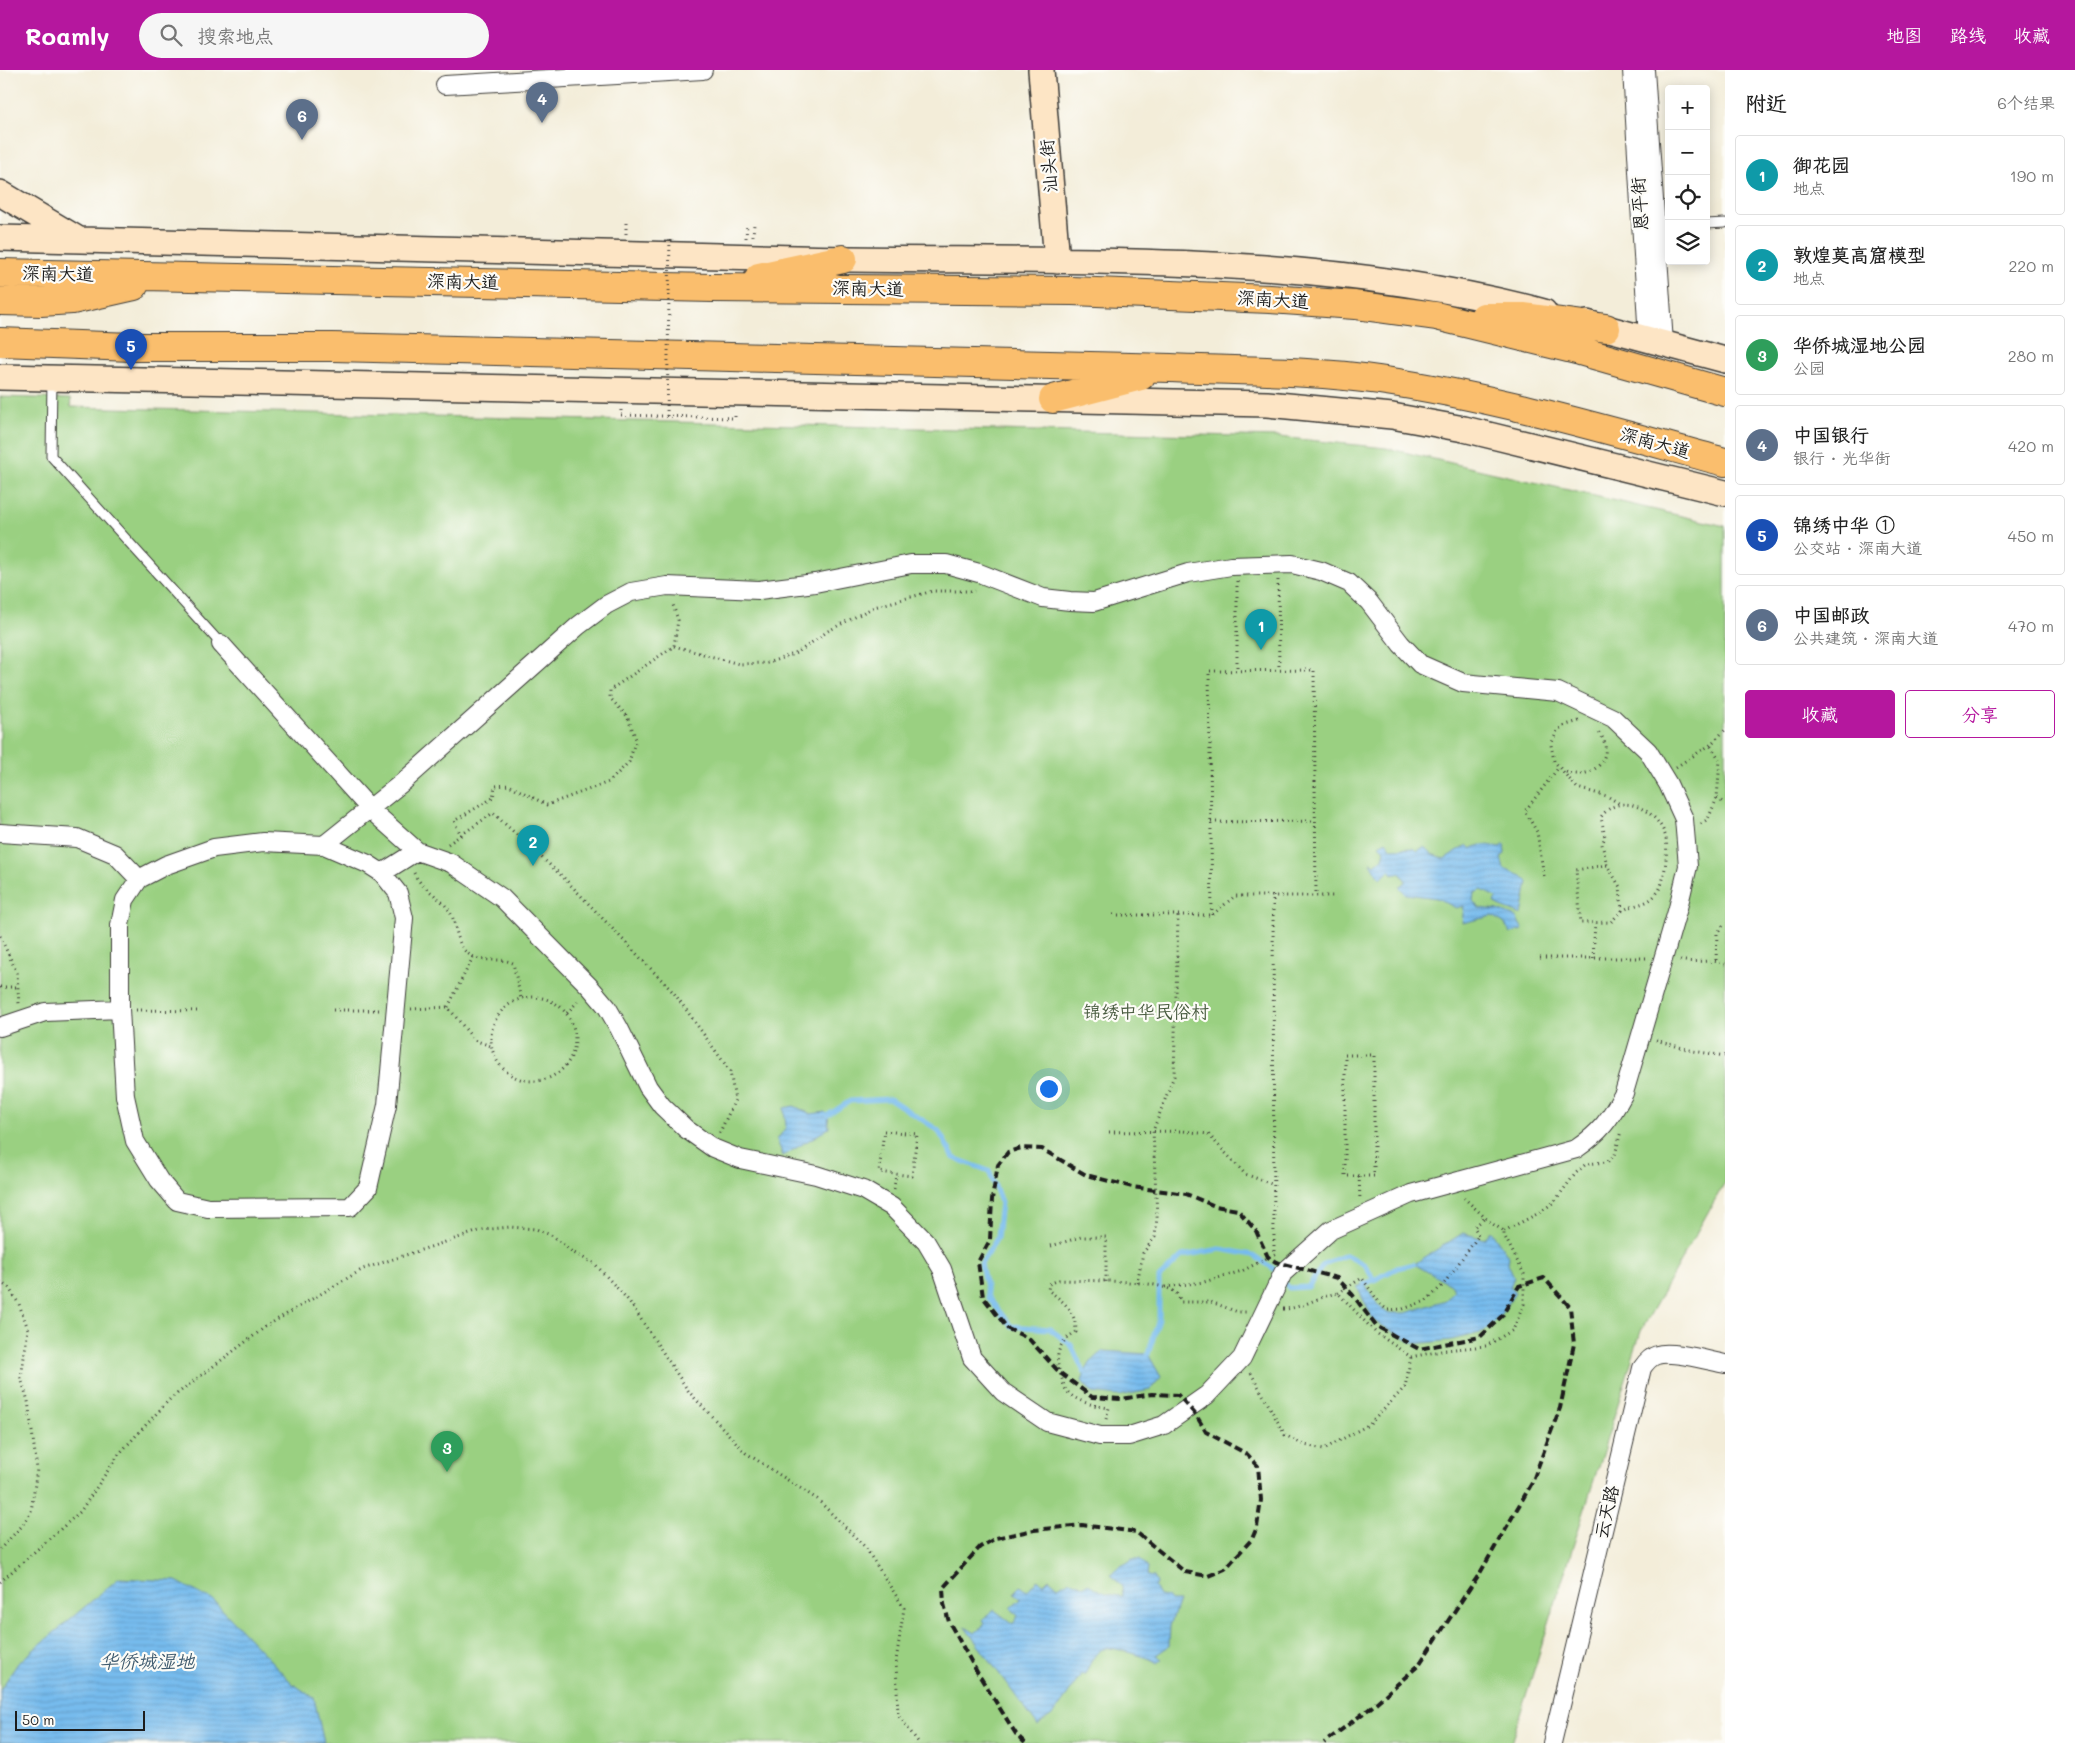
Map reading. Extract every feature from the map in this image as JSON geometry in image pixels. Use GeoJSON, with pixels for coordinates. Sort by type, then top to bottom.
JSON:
{"type":"FeatureCollection","features":[{"type":"Feature","properties":{"kind":"main road","name":"汕头街"},"geometry":{"type":"LineString","coordinates":[[1042,70],[1057,261]]}},
{"type":"Feature","properties":{"kind":"main road"},"geometry":{"type":"LineString","coordinates":[[0,193],[8,211],[8,219],[0,230]]}},
{"type":"Feature","properties":{"kind":"main road"},"geometry":{"type":"LineString","coordinates":[[0,193],[81,241]]}},
{"type":"Feature","properties":{"kind":"main road"},"geometry":{"type":"LineString","coordinates":[[0,238],[843,259],[1213,265],[1317,272],[1432,287],[1505,301],[1725,360]]}},
{"type":"Feature","properties":{"kind":"main road"},"geometry":{"type":"LineString","coordinates":[[713,288],[843,259]]}},
{"type":"Feature","properties":{"kind":"main road","name":"深南大道"},"geometry":{"type":"LineString","coordinates":[[0,273],[713,288],[1072,291],[1355,305],[1436,316],[1580,352],[1725,392]]}},
{"type":"Feature","properties":{"kind":"main road"},"geometry":{"type":"LineString","coordinates":[[0,302],[72,300],[174,276]]}},
{"type":"Feature","properties":{"kind":"main road"},"geometry":{"type":"LineString","coordinates":[[1436,316],[1525,317],[1606,328]]}},
{"type":"Feature","properties":{"kind":"main road","name":"深南大道"},"geometry":{"type":"LineString","coordinates":[[0,342],[132,347],[333,347],[1302,373],[1377,380],[1448,391],[1532,410],[1725,462]]}},
{"type":"Feature","properties":{"kind":"main road"},"geometry":{"type":"LineString","coordinates":[[1053,399],[1171,368]]}},
{"type":"Feature","properties":{"kind":"main road"},"geometry":{"type":"LineString","coordinates":[[0,377],[1267,404],[1392,416],[1464,430],[1725,493]]}},
{"type":"Feature","properties":{"kind":"main road"},"geometry":{"type":"LineString","coordinates":[[1644,440],[1725,480]]}},
{"type":"Feature","properties":{"kind":"street"},"geometry":{"type":"LineString","coordinates":[[445,85],[556,74],[703,70]]}},
{"type":"Feature","properties":{"kind":"street","name":"恩平街"},"geometry":{"type":"LineString","coordinates":[[1632,70],[1655,227]]}},
{"type":"Feature","properties":{"kind":"street","name":"恩平街"},"geometry":{"type":"LineString","coordinates":[[1645,70],[1655,227],[1656,341]]}},
{"type":"Feature","properties":{"kind":"street"},"geometry":{"type":"LineString","coordinates":[[221,644],[371,810],[419,855],[471,874],[502,898],[590,986],[619,1028],[648,1087],[662,1106],[686,1129],[712,1148],[740,1159],[816,1175],[863,1190],[892,1207],[926,1242],[942,1269],[972,1358],[1003,1392],[1047,1422],[1100,1436],[1129,1436],[1164,1425],[1207,1394],[1242,1358],[1281,1279],[1331,1230],[1411,1194],[1576,1149],[1598,1134],[1612,1117],[1624,1094],[1688,866],[1684,819],[1648,751],[1613,718],[1558,692],[1463,684],[1447,678],[1420,664],[1401,644],[1369,602],[1349,583],[1321,571],[1292,564],[1237,565],[1188,572],[1094,602],[1043,598],[979,573],[946,564],[911,564],[815,582],[759,590],[667,586],[631,592],[606,605],[578,626],[371,810],[324,845]]}},
{"type":"Feature","properties":{"kind":"street"},"geometry":{"type":"LineString","coordinates":[[0,833],[77,838],[115,854],[139,879]]}},
{"type":"Feature","properties":{"kind":"street"},"geometry":{"type":"LineString","coordinates":[[263,842],[324,845],[382,873],[398,893],[404,918],[386,1105],[368,1188],[350,1207],[208,1208],[178,1201],[159,1180],[135,1141],[125,1096],[120,1010],[120,925],[125,900],[139,879],[166,865],[214,848],[263,842]]}},
{"type":"Feature","properties":{"kind":"street"},"geometry":{"type":"LineString","coordinates":[[382,873],[419,855]]}},
{"type":"Feature","properties":{"kind":"street"},"geometry":{"type":"LineString","coordinates":[[8,1024],[45,1012],[120,1010]]}},
{"type":"Feature","properties":{"kind":"street","name":"云天路"},"geometry":{"type":"LineString","coordinates":[[1552,1743],[1642,1368],[1647,1360],[1657,1355],[1667,1354],[1725,1364]]}},
{"type":"Feature","properties":{"kind":"lane"},"geometry":{"type":"LineString","coordinates":[[1710,224],[1725,223]]}},
{"type":"Feature","properties":{"kind":"lane"},"geometry":{"type":"LineString","coordinates":[[52,378],[51,456],[221,644]]}},
{"type":"Feature","properties":{"kind":"path"},"geometry":{"type":"LineString","coordinates":[[626,221],[626,234]]}},
{"type":"Feature","properties":{"kind":"path"},"geometry":{"type":"LineString","coordinates":[[747,238],[748,224]]}},
{"type":"Feature","properties":{"kind":"path"},"geometry":{"type":"LineString","coordinates":[[667,416],[670,236]]}},
{"type":"Feature","properties":{"kind":"path"},"geometry":{"type":"LineString","coordinates":[[621,414],[736,418]]}},
{"type":"Feature","properties":{"kind":"path"},"geometry":{"type":"LineString","coordinates":[[1278,564],[1279,670]]}},
{"type":"Feature","properties":{"kind":"path"},"geometry":{"type":"LineString","coordinates":[[1237,565],[1237,671]]}},
{"type":"Feature","properties":{"kind":"path"},"geometry":{"type":"LineString","coordinates":[[461,835],[454,821],[493,798],[495,786],[509,785],[547,805],[609,782],[629,762],[636,739],[627,716],[610,698],[610,690],[674,646],[678,620],[667,586]]}},
{"type":"Feature","properties":{"kind":"path"},"geometry":{"type":"LineString","coordinates":[[674,646],[739,664],[767,663],[797,653],[828,631],[874,607],[933,591],[980,590]]}},
{"type":"Feature","properties":{"kind":"path"},"geometry":{"type":"LineString","coordinates":[[1212,916],[1209,671],[1314,670],[1316,896]]}},
{"type":"Feature","properties":{"kind":"path"},"geometry":{"type":"LineString","coordinates":[[1586,723],[1571,722],[1557,731],[1553,738],[1551,754],[1559,768],[1566,772],[1581,775],[1596,769],[1601,762],[1605,747],[1604,739],[1594,726]]}},
{"type":"Feature","properties":{"kind":"path"},"geometry":{"type":"LineString","coordinates":[[1661,774],[1686,763],[1710,745],[1725,730]]}},
{"type":"Feature","properties":{"kind":"path"},"geometry":{"type":"LineString","coordinates":[[1686,836],[1708,818],[1717,798],[1720,760],[1710,745]]}},
{"type":"Feature","properties":{"kind":"path"},"geometry":{"type":"LineString","coordinates":[[1544,876],[1537,832],[1525,811],[1559,768]]}},
{"type":"Feature","properties":{"kind":"path"},"geometry":{"type":"LineString","coordinates":[[1566,772],[1570,783],[1577,788],[1607,796],[1620,804]]}},
{"type":"Feature","properties":{"kind":"path"},"geometry":{"type":"LineString","coordinates":[[1717,798],[1725,804]]}},
{"type":"Feature","properties":{"kind":"path"},"geometry":{"type":"LineString","coordinates":[[1607,865],[1576,870],[1581,923],[1611,922],[1622,911],[1647,903],[1660,887],[1665,866],[1666,838],[1659,824],[1648,810],[1634,805],[1620,804],[1606,810],[1600,816],[1605,837],[1602,844],[1607,865],[1620,887],[1622,911]]}},
{"type":"Feature","properties":{"kind":"path"},"geometry":{"type":"LineString","coordinates":[[521,999],[513,963],[504,959],[473,957],[460,944],[452,915],[447,907],[417,880],[419,855],[461,835],[493,813],[563,877],[674,993],[730,1071],[735,1100],[712,1148]]}},
{"type":"Feature","properties":{"kind":"path"},"geometry":{"type":"LineString","coordinates":[[1211,822],[1316,821]]}},
{"type":"Feature","properties":{"kind":"path"},"geometry":{"type":"LineString","coordinates":[[1273,895],[1274,1255]]}},
{"type":"Feature","properties":{"kind":"path"},"geometry":{"type":"LineString","coordinates":[[1113,915],[1212,916],[1235,896],[1335,896]]}},
{"type":"Feature","properties":{"kind":"path"},"geometry":{"type":"LineString","coordinates":[[1137,1283],[1143,1253],[1155,1237],[1153,1131],[1174,1076],[1178,916]]}},
{"type":"Feature","properties":{"kind":"path"},"geometry":{"type":"LineString","coordinates":[[1593,958],[1595,923]]}},
{"type":"Feature","properties":{"kind":"path"},"geometry":{"type":"LineString","coordinates":[[1716,960],[1717,934],[1725,923]]}},
{"type":"Feature","properties":{"kind":"path"},"geometry":{"type":"LineString","coordinates":[[0,936],[17,973],[20,1001],[8,1024]]}},
{"type":"Feature","properties":{"kind":"path"},"geometry":{"type":"LineString","coordinates":[[448,1007],[473,957]]}},
{"type":"Feature","properties":{"kind":"path"},"geometry":{"type":"LineString","coordinates":[[1540,958],[1664,957],[1693,963],[1716,960],[1725,964]]}},
{"type":"Feature","properties":{"kind":"path"},"geometry":{"type":"LineString","coordinates":[[0,987],[18,987]]}},
{"type":"Feature","properties":{"kind":"path"},"geometry":{"type":"LineString","coordinates":[[530,997],[544,998],[556,1004],[567,1013],[573,1026],[576,1039],[573,1053],[567,1065],[556,1075],[543,1080],[529,1082],[516,1078],[504,1070],[495,1059],[491,1046],[491,1032],[496,1019],[504,1008],[521,999],[530,997]]}},
{"type":"Feature","properties":{"kind":"path"},"geometry":{"type":"LineString","coordinates":[[333,1010],[396,1010],[448,1007]]}},
{"type":"Feature","properties":{"kind":"path"},"geometry":{"type":"LineString","coordinates":[[448,1007],[474,1040],[491,1046]]}},
{"type":"Feature","properties":{"kind":"path"},"geometry":{"type":"LineString","coordinates":[[120,1010],[200,1011]]}},
{"type":"Feature","properties":{"kind":"path"},"geometry":{"type":"LineString","coordinates":[[1641,1036],[1693,1051],[1725,1056]]}},
{"type":"Feature","properties":{"kind":"path"},"geometry":{"type":"LineString","coordinates":[[1345,1055],[1374,1055],[1374,1176],[1345,1176],[1345,1055]]}},
{"type":"Feature","properties":{"kind":"path"},"geometry":{"type":"LineString","coordinates":[[1504,1230],[1539,1213],[1554,1202],[1586,1164],[1607,1162],[1615,1155],[1622,1130]]}},
{"type":"Feature","properties":{"kind":"path"},"geometry":{"type":"LineString","coordinates":[[884,1131],[917,1134],[912,1176],[879,1172],[884,1131]]}},
{"type":"Feature","properties":{"kind":"path"},"geometry":{"type":"LineString","coordinates":[[1109,1132],[1183,1131],[1208,1134],[1245,1174],[1274,1185]]}},
{"type":"Feature","properties":{"kind":"path"},"geometry":{"type":"LineString","coordinates":[[1447,1183],[1486,1218],[1504,1230]]}},
{"type":"Feature","properties":{"kind":"path"},"geometry":{"type":"LineString","coordinates":[[1164,1287],[1176,1292],[1181,1302],[1211,1302],[1238,1312],[1265,1311],[1290,1308],[1325,1295],[1338,1293],[1362,1278],[1381,1304],[1388,1310],[1403,1309],[1426,1301],[1443,1285],[1479,1235],[1474,1227],[1486,1218]]}},
{"type":"Feature","properties":{"kind":"path"},"geometry":{"type":"LineString","coordinates":[[0,1582],[80,1512],[119,1454],[170,1399],[268,1325],[363,1269],[482,1230],[510,1226],[536,1229],[553,1236],[572,1252],[595,1264],[629,1301],[689,1392],[746,1453],[818,1499],[865,1547],[904,1608],[896,1661],[898,1715],[919,1743]]}},
{"type":"Feature","properties":{"kind":"path"},"geometry":{"type":"LineString","coordinates":[[1338,1293],[1376,1332],[1411,1357],[1446,1350],[1486,1346],[1513,1330],[1524,1304],[1524,1274],[1504,1235],[1504,1230]]}},
{"type":"Feature","properties":{"kind":"path"},"geometry":{"type":"LineString","coordinates":[[1051,1246],[1081,1237],[1106,1237],[1106,1282]]}},
{"type":"Feature","properties":{"kind":"path"},"geometry":{"type":"LineString","coordinates":[[1100,1436],[1109,1408],[1089,1404],[1066,1390],[1059,1372],[1057,1354],[1066,1337],[1076,1332],[1076,1321],[1067,1304],[1048,1290],[1050,1284],[1059,1280],[1137,1283],[1164,1287],[1204,1282],[1242,1271],[1266,1259]]}},
{"type":"Feature","properties":{"kind":"path"},"geometry":{"type":"LineString","coordinates":[[0,1282],[9,1288],[19,1304],[28,1329],[21,1378],[28,1401],[37,1468],[31,1512],[21,1527],[0,1548]]}},
{"type":"Feature","properties":{"kind":"path"},"geometry":{"type":"LineString","coordinates":[[1242,1358],[1285,1435],[1304,1445],[1324,1449],[1370,1424],[1388,1406],[1405,1387],[1411,1357]]}},
{"type":"Feature","properties":{"kind":"green space","name":"锦绣中华民俗村"},"geometry":{"type":"Polygon","coordinates":[[[0,397],[70,399],[71,407],[1279,437],[1386,448],[1725,526],[1725,1182],[1641,1331],[1511,1743],[0,1743],[0,397]]]}},
{"type":"Feature","properties":{"kind":"water"},"geometry":{"type":"Polygon","coordinates":[[[1386,841],[1392,849],[1414,848],[1417,851],[1424,847],[1432,854],[1444,859],[1467,845],[1471,849],[1485,845],[1499,848],[1504,844],[1505,854],[1501,857],[1504,869],[1522,876],[1528,882],[1522,915],[1496,905],[1494,902],[1497,898],[1482,890],[1474,893],[1473,901],[1479,908],[1498,910],[1516,917],[1523,930],[1511,933],[1504,923],[1492,916],[1462,923],[1464,906],[1456,908],[1437,898],[1406,894],[1399,887],[1406,881],[1400,873],[1393,875],[1390,870],[1381,879],[1370,862],[1375,865],[1383,858],[1385,851],[1379,845],[1386,841]]]}},
{"type":"Feature","properties":{"kind":"water"},"geometry":{"type":"Polygon","coordinates":[[[794,1106],[811,1114],[825,1112],[828,1115],[829,1128],[783,1156],[777,1140],[786,1127],[784,1108],[794,1106]]]}},
{"type":"Feature","properties":{"kind":"water"},"geometry":{"type":"Polygon","coordinates":[[[1491,1231],[1509,1257],[1508,1263],[1514,1277],[1510,1287],[1515,1293],[1499,1317],[1484,1332],[1451,1340],[1415,1344],[1374,1321],[1357,1287],[1364,1284],[1379,1306],[1387,1313],[1406,1313],[1446,1300],[1454,1291],[1452,1286],[1414,1264],[1463,1233],[1484,1239],[1491,1231]]]}},
{"type":"Feature","properties":{"kind":"water"},"geometry":{"type":"Polygon","coordinates":[[[1104,1351],[1148,1354],[1161,1377],[1150,1390],[1119,1396],[1092,1393],[1082,1381],[1090,1363],[1104,1351]]]}},
{"type":"Feature","properties":{"kind":"water"},"geometry":{"type":"Polygon","coordinates":[[[1132,1559],[1140,1559],[1148,1568],[1147,1576],[1154,1577],[1157,1583],[1154,1587],[1159,1596],[1167,1597],[1170,1601],[1179,1601],[1170,1626],[1169,1646],[1156,1655],[1162,1659],[1157,1663],[1148,1658],[1121,1650],[1107,1648],[1102,1650],[1093,1658],[1085,1674],[1081,1674],[1054,1713],[1038,1726],[964,1626],[975,1633],[985,1624],[983,1621],[993,1609],[1013,1624],[1018,1616],[1011,1608],[1021,1599],[1014,1593],[1021,1586],[1027,1591],[1038,1579],[1043,1585],[1049,1579],[1058,1587],[1070,1580],[1083,1586],[1089,1583],[1105,1593],[1123,1596],[1122,1587],[1111,1574],[1132,1559]]]}},
{"type":"Feature","properties":{"kind":"water","name":"华侨城湿地"},"geometry":{"type":"Polygon","coordinates":[[[119,1578],[176,1581],[214,1601],[292,1683],[314,1698],[324,1743],[0,1743],[0,1690],[18,1663],[119,1578]]]}},
{"type":"Feature","properties":{"kind":"waterway"},"geometry":{"type":"LineString","coordinates":[[828,1115],[850,1101],[890,1099],[938,1130],[954,1158],[989,1171],[1001,1202],[997,1238],[981,1264],[988,1297],[1011,1326],[1050,1329],[1071,1345],[1084,1372]]}},
{"type":"Feature","properties":{"kind":"waterway"},"geometry":{"type":"LineString","coordinates":[[1148,1354],[1159,1319],[1159,1278],[1182,1256],[1220,1249],[1253,1255],[1274,1269],[1289,1288],[1308,1287],[1324,1264],[1346,1255],[1365,1265],[1374,1280],[1364,1284]]}},
{"type":"Feature","properties":{"kind":"waterway"},"geometry":{"type":"LineString","coordinates":[[1374,1280],[1397,1268],[1414,1264]]}},
{"type":"Feature","properties":{"kind":"railway"},"geometry":{"type":"LineString","coordinates":[[1025,1743],[1016,1734],[977,1672],[949,1622],[944,1604],[943,1588],[980,1547],[996,1538],[1034,1530],[1082,1525],[1136,1532],[1185,1572],[1208,1576],[1225,1569],[1252,1539],[1257,1527],[1261,1500],[1258,1466],[1247,1454],[1206,1432],[1196,1415],[1178,1395],[1152,1394],[1121,1399],[1092,1397],[1059,1372],[1028,1338],[1008,1329],[983,1297],[978,1262],[990,1240],[992,1199],[998,1165],[1008,1152],[1021,1148],[1042,1149],[1086,1175],[1132,1187],[1186,1194],[1215,1206],[1238,1210],[1256,1231],[1268,1257],[1276,1262],[1337,1278],[1352,1294],[1376,1326],[1419,1349],[1480,1337],[1502,1316],[1519,1286],[1544,1278],[1570,1307],[1574,1344],[1560,1408],[1532,1483],[1480,1573],[1418,1666],[1369,1709],[1324,1743]]}},
{"type":"Feature","properties":{"kind":"place","name":"中国银行"},"geometry":{"type":"Point","coordinates":[542,123]}},
{"type":"Feature","properties":{"kind":"place","name":"中国邮政"},"geometry":{"type":"Point","coordinates":[302,140]}},
{"type":"Feature","properties":{"kind":"place","name":"锦绣中华 ①"},"geometry":{"type":"Point","coordinates":[131,370]}},
{"type":"Feature","properties":{"kind":"place","name":"御花园"},"geometry":{"type":"Point","coordinates":[1261,650]}},
{"type":"Feature","properties":{"kind":"place","name":"敦煌莫高窟模型"},"geometry":{"type":"Point","coordinates":[533,866]}},
{"type":"Feature","properties":{"kind":"place","name":"华侨城湿地公园"},"geometry":{"type":"Point","coordinates":[447,1472]}}]}
